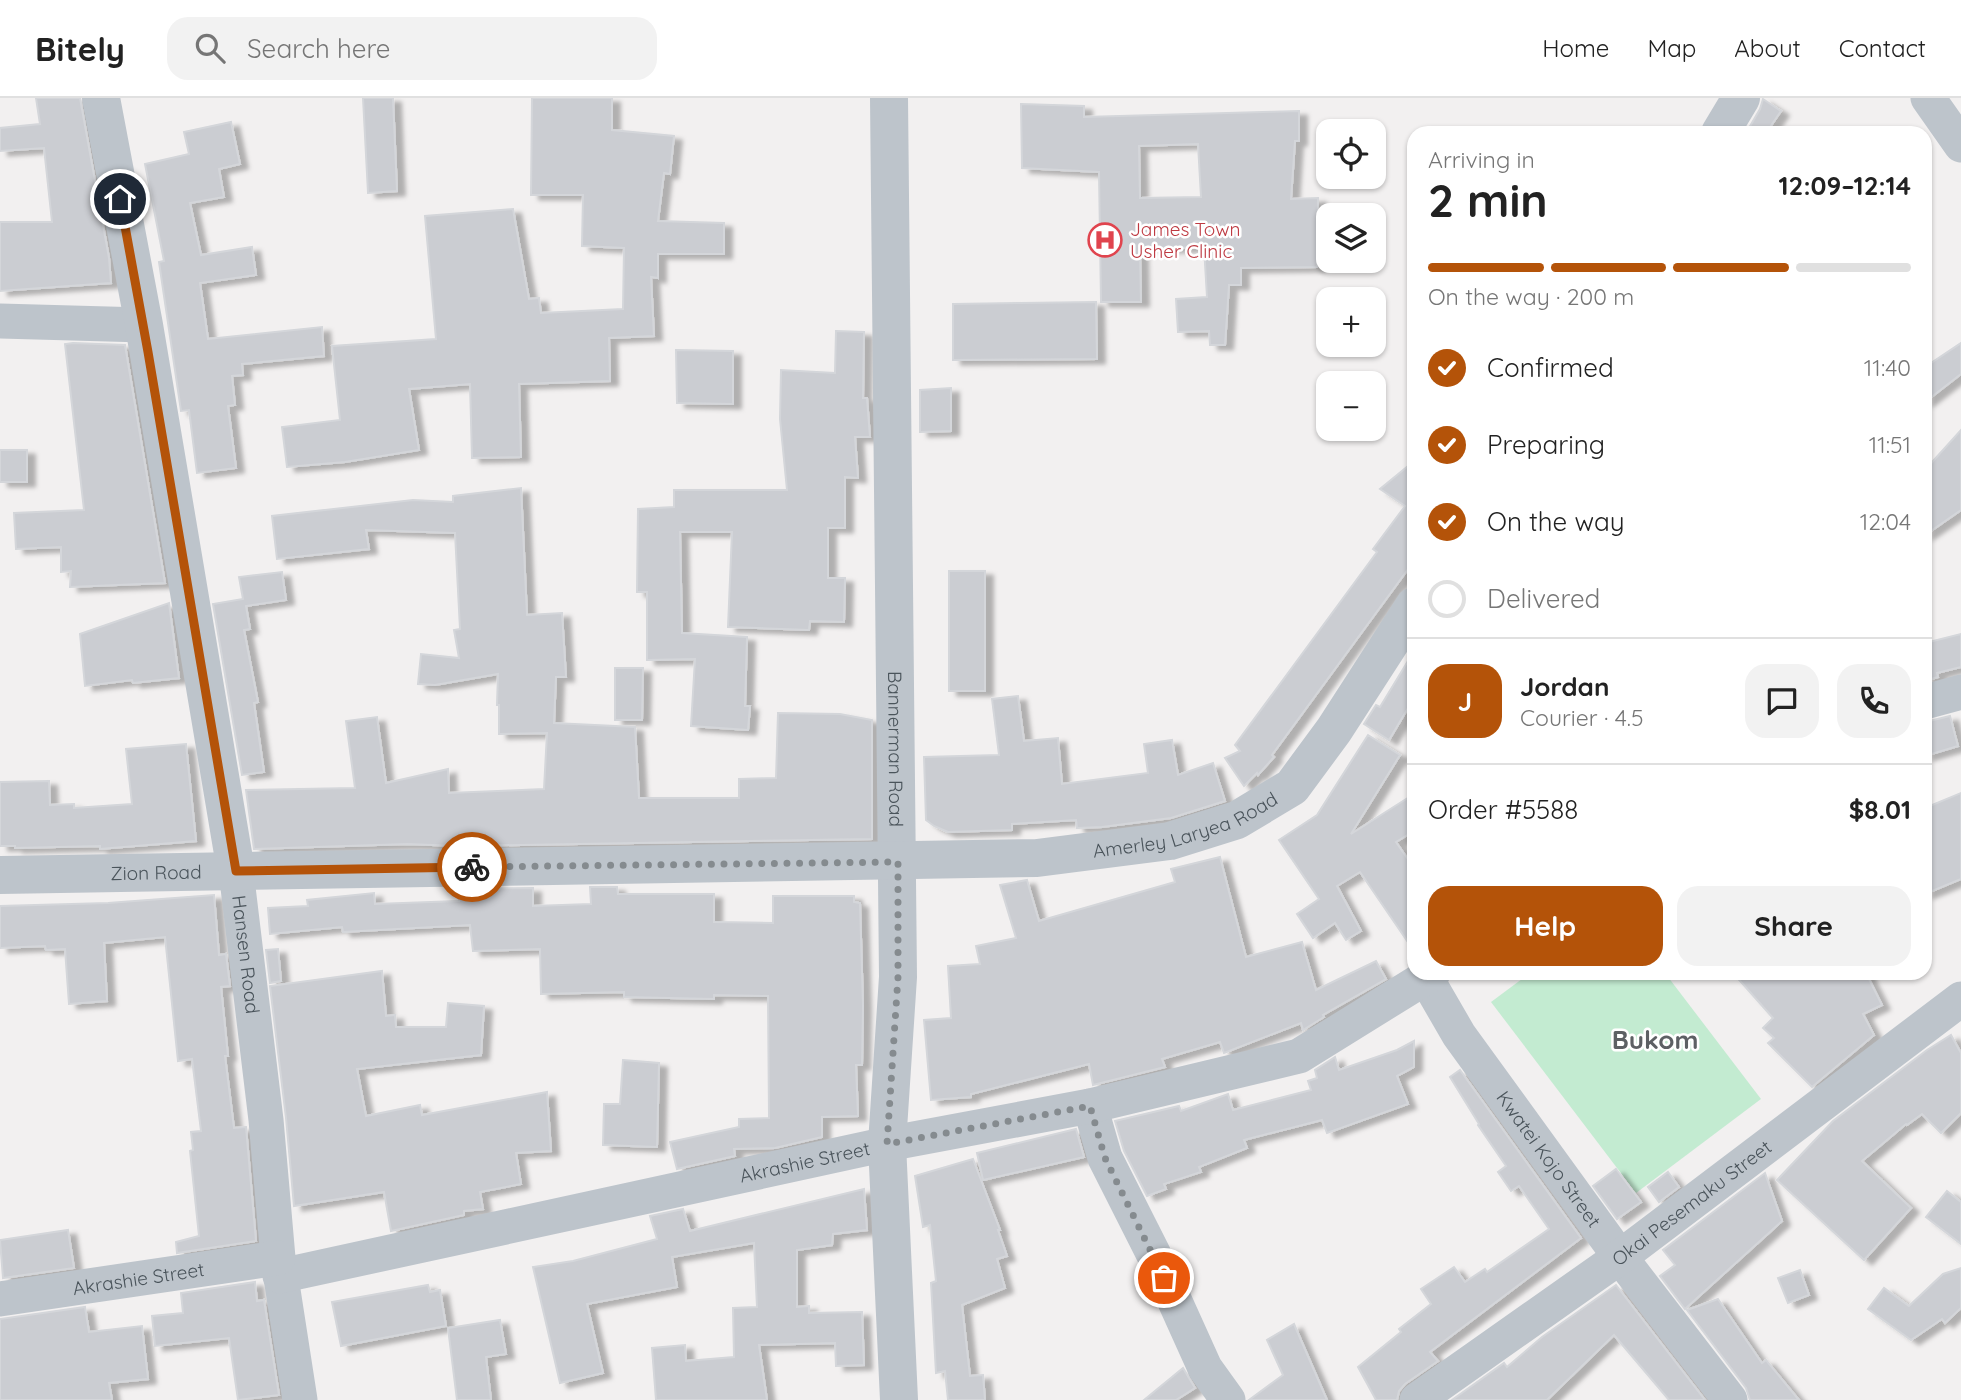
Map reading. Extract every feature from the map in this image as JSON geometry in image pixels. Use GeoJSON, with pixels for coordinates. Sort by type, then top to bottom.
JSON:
{"type":"FeatureCollection","features":[{"type":"Feature","properties":{"kind":"street","name":"Hansen Road"},"geometry":{"type":"LineString","coordinates":[[101,98],[144,325],[236,871],[266,1120],[279,1267],[300,1400]]}},
{"type":"Feature","properties":{"kind":"street","name":"Bannerman Road"},"geometry":{"type":"LineString","coordinates":[[889,98],[898,977],[887,1144],[899,1400]]}},
{"type":"Feature","properties":{"kind":"street"},"geometry":{"type":"LineString","coordinates":[[1724,126],[1741,98]]}},
{"type":"Feature","properties":{"kind":"street"},"geometry":{"type":"LineString","coordinates":[[1928,98],[1961,145]]}},
{"type":"Feature","properties":{"kind":"street"},"geometry":{"type":"LineString","coordinates":[[0,321],[144,325]]}},
{"type":"Feature","properties":{"kind":"street","name":"Amerley Laryea Road"},"geometry":{"type":"LineString","coordinates":[[898,862],[1051,856],[1170,841],[1237,820],[1292,787],[1407,627]]}},
{"type":"Feature","properties":{"kind":"street"},"geometry":{"type":"LineString","coordinates":[[1932,700],[1961,692]]}},
{"type":"Feature","properties":{"kind":"street","name":"Zion Road"},"geometry":{"type":"LineString","coordinates":[[0,875],[898,862]]}},
{"type":"Feature","properties":{"kind":"street","name":"Akrashie Street"},"geometry":{"type":"LineString","coordinates":[[0,1299],[279,1267],[887,1144],[1090,1106],[1300,1056],[1423,980]]}},
{"type":"Feature","properties":{"kind":"street","name":"Kwatei Kojo Street"},"geometry":{"type":"LineString","coordinates":[[1431,980],[1459,1035],[1620,1257],[1730,1400]]}},
{"type":"Feature","properties":{"kind":"street","name":"Okai Pesemaku Street"},"geometry":{"type":"LineString","coordinates":[[1417,1400],[1620,1257],[1957,1010]]}},
{"type":"Feature","properties":{"kind":"street"},"geometry":{"type":"LineString","coordinates":[[1090,1106],[1105,1158],[1154,1255],[1205,1368],[1228,1400]]}},
{"type":"Feature","properties":{"kind":"green space"},"geometry":{"type":"Polygon","coordinates":[[[1521,980],[1670,980],[1761,1099],[1636,1193],[1491,1002],[1521,980]]]}},
{"type":"Feature","properties":{"kind":"building"},"geometry":{"type":"Polygon","coordinates":[[[36,98],[80,98],[109,258],[111,283],[0,291],[0,222],[52,222],[44,148],[0,151],[0,128],[40,124],[36,98]]]}},
{"type":"Feature","properties":{"kind":"building"},"geometry":{"type":"Polygon","coordinates":[[[363,98],[393,98],[397,191],[368,193],[363,98]]]}},
{"type":"Feature","properties":{"kind":"building"},"geometry":{"type":"Polygon","coordinates":[[[532,98],[612,98],[612,130],[674,136],[670,174],[664,173],[658,221],[724,223],[724,254],[658,254],[658,278],[651,277],[654,336],[609,338],[610,381],[519,384],[521,457],[472,458],[470,384],[409,389],[419,450],[345,462],[287,467],[282,427],[340,420],[332,346],[436,339],[425,216],[513,209],[529,299],[539,298],[541,313],[623,309],[624,248],[582,246],[583,195],[531,195],[532,98]]]}},
{"type":"Feature","properties":{"kind":"building"},"geometry":{"type":"Polygon","coordinates":[[[1763,99],[1781,111],[1771,126],[1750,126],[1763,99]]]}},
{"type":"Feature","properties":{"kind":"building"},"geometry":{"type":"Polygon","coordinates":[[[1021,104],[1084,106],[1084,117],[1299,111],[1299,141],[1295,141],[1291,199],[1318,198],[1316,267],[1241,268],[1241,285],[1229,285],[1225,345],[1210,345],[1209,331],[1178,332],[1176,299],[1207,297],[1204,247],[1140,249],[1141,302],[1101,302],[1099,172],[1022,168],[1021,104]],[[1198,144],[1139,146],[1140,198],[1201,197],[1198,144]]]}},
{"type":"Feature","properties":{"kind":"building"},"geometry":{"type":"Polygon","coordinates":[[[231,122],[240,164],[219,169],[224,197],[190,203],[201,255],[252,247],[256,275],[200,283],[208,339],[322,327],[324,356],[242,364],[243,375],[232,376],[235,405],[228,406],[236,468],[197,473],[189,410],[181,411],[159,262],[164,261],[145,164],[189,154],[184,132],[231,122]]]}},
{"type":"Feature","properties":{"kind":"building"},"geometry":{"type":"Polygon","coordinates":[[[1096,302],[1097,359],[953,360],[953,304],[1096,302]]]}},
{"type":"Feature","properties":{"kind":"building"},"geometry":{"type":"Polygon","coordinates":[[[836,331],[864,332],[863,398],[867,398],[870,437],[855,437],[858,478],[845,477],[845,528],[828,528],[828,578],[845,578],[844,622],[810,621],[809,630],[728,627],[732,532],[680,532],[682,633],[747,637],[745,706],[750,706],[748,730],[691,726],[695,659],[647,660],[647,592],[637,592],[638,509],[674,507],[674,490],[787,490],[780,419],[781,370],[835,373],[836,331]]]}},
{"type":"Feature","properties":{"kind":"building"},"geometry":{"type":"Polygon","coordinates":[[[1961,343],[1961,374],[1932,397],[1932,362],[1961,343]]]}},
{"type":"Feature","properties":{"kind":"building"},"geometry":{"type":"Polygon","coordinates":[[[65,344],[125,345],[165,583],[70,587],[71,571],[61,572],[61,547],[16,549],[14,513],[84,510],[65,344]]]}},
{"type":"Feature","properties":{"kind":"building"},"geometry":{"type":"Polygon","coordinates":[[[676,350],[733,351],[733,404],[677,403],[676,350]]]}},
{"type":"Feature","properties":{"kind":"building"},"geometry":{"type":"Polygon","coordinates":[[[951,388],[951,431],[920,432],[920,390],[951,388]]]}},
{"type":"Feature","properties":{"kind":"building"},"geometry":{"type":"Polygon","coordinates":[[[1961,430],[1961,510],[1932,530],[1932,462],[1961,430]]]}},
{"type":"Feature","properties":{"kind":"building"},"geometry":{"type":"Polygon","coordinates":[[[0,450],[27,450],[27,482],[0,482],[0,450]]]}},
{"type":"Feature","properties":{"kind":"building"},"geometry":{"type":"Polygon","coordinates":[[[1407,467],[1407,571],[1272,755],[1274,757],[1244,786],[1225,758],[1240,751],[1235,745],[1377,552],[1373,549],[1405,506],[1380,489],[1407,467]]]}},
{"type":"Feature","properties":{"kind":"building"},"geometry":{"type":"Polygon","coordinates":[[[521,488],[527,615],[562,613],[566,677],[556,677],[554,723],[635,727],[639,798],[739,798],[739,779],[776,778],[778,713],[840,714],[872,720],[872,839],[456,846],[408,844],[254,849],[246,790],[355,788],[346,721],[377,717],[386,783],[448,769],[449,793],[544,789],[547,733],[499,734],[498,674],[435,685],[418,684],[421,654],[459,658],[454,630],[460,629],[455,533],[366,530],[369,549],[277,559],[272,516],[413,500],[453,502],[453,496],[521,488]]]}},
{"type":"Feature","properties":{"kind":"building"},"geometry":{"type":"Polygon","coordinates":[[[949,571],[985,571],[985,691],[949,691],[949,571]]]}},
{"type":"Feature","properties":{"kind":"building"},"geometry":{"type":"Polygon","coordinates":[[[282,572],[286,600],[246,606],[250,629],[244,630],[258,702],[254,703],[264,772],[242,775],[213,604],[243,599],[239,577],[282,572]]]}},
{"type":"Feature","properties":{"kind":"building"},"geometry":{"type":"Polygon","coordinates":[[[169,603],[179,678],[85,686],[80,634],[169,603]]]}},
{"type":"Feature","properties":{"kind":"building"},"geometry":{"type":"Polygon","coordinates":[[[1961,634],[1961,667],[1937,673],[1938,677],[1932,679],[1932,641],[1961,634]]]}},
{"type":"Feature","properties":{"kind":"building"},"geometry":{"type":"Polygon","coordinates":[[[1407,663],[1407,710],[1389,740],[1364,724],[1376,705],[1380,707],[1407,663]]]}},
{"type":"Feature","properties":{"kind":"building"},"geometry":{"type":"Polygon","coordinates":[[[615,668],[643,668],[642,720],[615,720],[615,668]]]}},
{"type":"Feature","properties":{"kind":"building"},"geometry":{"type":"Polygon","coordinates":[[[1018,696],[1024,741],[1058,738],[1062,784],[1148,773],[1144,744],[1172,740],[1178,775],[1213,763],[1225,801],[1171,818],[1102,827],[1077,828],[1076,820],[1012,824],[1012,830],[948,832],[934,826],[926,820],[924,757],[999,755],[992,699],[1018,696]]]}},
{"type":"Feature","properties":{"kind":"building"},"geometry":{"type":"Polygon","coordinates":[[[1950,716],[1958,746],[1932,754],[1932,720],[1950,716]]]}},
{"type":"Feature","properties":{"kind":"building"},"geometry":{"type":"Polygon","coordinates":[[[1368,735],[1400,755],[1351,834],[1407,798],[1407,835],[1396,842],[1407,858],[1407,941],[1360,872],[1337,886],[1361,931],[1346,940],[1335,923],[1313,938],[1297,914],[1319,899],[1279,840],[1317,815],[1368,735]]]}},
{"type":"Feature","properties":{"kind":"building"},"geometry":{"type":"Polygon","coordinates":[[[186,744],[196,841],[100,849],[100,846],[0,846],[0,782],[49,781],[50,805],[74,804],[74,808],[132,804],[126,749],[186,744]]]}},
{"type":"Feature","properties":{"kind":"building"},"geometry":{"type":"Polygon","coordinates":[[[1961,793],[1961,879],[1932,891],[1932,805],[1961,793]]]}},
{"type":"Feature","properties":{"kind":"building"},"geometry":{"type":"Polygon","coordinates":[[[1220,857],[1246,957],[1302,942],[1316,990],[1376,961],[1386,979],[1323,1015],[1324,1017],[1303,1030],[1301,1023],[1224,1053],[1220,1042],[1162,1059],[1165,1067],[1093,1085],[1089,1064],[971,1094],[971,1097],[931,1100],[924,1020],[951,1018],[948,966],[980,964],[976,946],[1016,938],[1000,885],[1027,880],[1039,921],[1175,882],[1171,869],[1220,857]]]}},
{"type":"Feature","properties":{"kind":"building"},"geometry":{"type":"Polygon","coordinates":[[[590,887],[617,887],[618,894],[714,894],[714,922],[773,923],[773,896],[854,896],[854,902],[860,903],[863,1006],[862,1065],[856,1065],[858,1116],[822,1117],[822,1137],[775,1148],[734,1149],[735,1156],[677,1169],[670,1142],[739,1127],[739,1119],[769,1118],[768,996],[714,995],[714,999],[624,997],[624,992],[541,994],[540,949],[473,951],[470,925],[343,932],[342,927],[270,934],[268,908],[308,906],[307,900],[374,893],[375,904],[459,901],[458,889],[533,888],[533,906],[591,904],[590,887]]]}},
{"type":"Feature","properties":{"kind":"building"},"geometry":{"type":"Polygon","coordinates":[[[214,895],[219,955],[226,954],[230,986],[221,987],[228,1056],[225,1056],[234,1128],[246,1127],[256,1241],[177,1253],[176,1242],[199,1236],[190,1151],[193,1150],[191,1132],[201,1131],[192,1059],[178,1061],[165,937],[104,943],[107,1001],[69,1004],[65,949],[46,950],[45,946],[0,948],[0,906],[108,903],[214,895]]]}},
{"type":"Feature","properties":{"kind":"building"},"geometry":{"type":"Polygon","coordinates":[[[278,949],[281,981],[270,983],[266,950],[278,949]]]}},
{"type":"Feature","properties":{"kind":"building"},"geometry":{"type":"Polygon","coordinates":[[[382,971],[386,1016],[395,1015],[396,1027],[446,1027],[448,1003],[484,1006],[481,1055],[357,1069],[366,1116],[420,1105],[422,1115],[547,1092],[551,1151],[516,1153],[521,1184],[480,1192],[483,1209],[464,1211],[464,1215],[391,1231],[384,1192],[294,1206],[270,986],[382,971]]]}},
{"type":"Feature","properties":{"kind":"building"},"geometry":{"type":"Polygon","coordinates":[[[1739,980],[1870,980],[1882,1005],[1863,1014],[1874,1035],[1812,1087],[1768,1043],[1774,1038],[1763,1028],[1773,1018],[1739,980]]]}},
{"type":"Feature","properties":{"kind":"building"},"geometry":{"type":"Polygon","coordinates":[[[1951,1035],[1961,1053],[1961,1113],[1941,1133],[1922,1114],[1862,1161],[1911,1208],[1864,1260],[1777,1180],[1833,1121],[1951,1035]]]}},
{"type":"Feature","properties":{"kind":"building"},"geometry":{"type":"Polygon","coordinates":[[[1414,1041],[1414,1067],[1397,1076],[1408,1104],[1327,1133],[1322,1120],[1244,1140],[1247,1148],[1199,1167],[1201,1172],[1164,1184],[1166,1189],[1147,1196],[1124,1151],[1115,1121],[1179,1106],[1181,1111],[1228,1094],[1233,1110],[1311,1090],[1308,1081],[1317,1078],[1315,1070],[1335,1057],[1339,1070],[1397,1050],[1414,1041]]]}},
{"type":"Feature","properties":{"kind":"building"},"geometry":{"type":"Polygon","coordinates":[[[623,1060],[659,1063],[657,1147],[603,1145],[604,1104],[620,1104],[623,1060]]]}},
{"type":"Feature","properties":{"kind":"building"},"geometry":{"type":"Polygon","coordinates":[[[1460,1070],[1581,1238],[1430,1352],[1438,1361],[1405,1384],[1399,1391],[1397,1400],[1376,1400],[1358,1367],[1431,1304],[1421,1289],[1454,1267],[1465,1282],[1485,1269],[1487,1272],[1549,1229],[1519,1186],[1511,1191],[1498,1172],[1506,1166],[1450,1077],[1460,1070]]]}},
{"type":"Feature","properties":{"kind":"building"},"geometry":{"type":"Polygon","coordinates":[[[1076,1129],[1084,1157],[983,1180],[977,1153],[1076,1129]]]}},
{"type":"Feature","properties":{"kind":"building"},"geometry":{"type":"Polygon","coordinates":[[[973,1159],[1007,1256],[997,1259],[1005,1288],[962,1305],[970,1376],[983,1375],[985,1400],[948,1400],[945,1371],[936,1373],[931,1283],[936,1281],[930,1225],[923,1227],[915,1176],[973,1159]]]}},
{"type":"Feature","properties":{"kind":"building"},"geometry":{"type":"Polygon","coordinates":[[[1616,1169],[1641,1202],[1617,1219],[1593,1186],[1616,1169]]]}},
{"type":"Feature","properties":{"kind":"building"},"geometry":{"type":"Polygon","coordinates":[[[1668,1172],[1679,1187],[1659,1202],[1648,1187],[1668,1172]]]}},
{"type":"Feature","properties":{"kind":"building"},"geometry":{"type":"Polygon","coordinates":[[[1765,1173],[1782,1221],[1685,1309],[1660,1276],[1675,1265],[1663,1250],[1765,1173]]]}},
{"type":"Feature","properties":{"kind":"building"},"geometry":{"type":"Polygon","coordinates":[[[864,1189],[867,1230],[833,1234],[832,1245],[797,1250],[797,1307],[809,1306],[809,1313],[862,1312],[864,1365],[836,1366],[835,1343],[759,1345],[767,1400],[656,1400],[652,1348],[685,1345],[686,1361],[734,1357],[733,1308],[757,1307],[754,1243],[672,1257],[677,1287],[587,1304],[603,1373],[560,1383],[533,1267],[573,1261],[657,1239],[650,1216],[683,1209],[690,1231],[864,1189]]]}},
{"type":"Feature","properties":{"kind":"building"},"geometry":{"type":"Polygon","coordinates":[[[1947,1191],[1961,1202],[1961,1244],[1926,1217],[1947,1191]]]}},
{"type":"Feature","properties":{"kind":"building"},"geometry":{"type":"Polygon","coordinates":[[[68,1230],[74,1268],[3,1278],[0,1240],[68,1230]]]}},
{"type":"Feature","properties":{"kind":"building"},"geometry":{"type":"Polygon","coordinates":[[[1961,1268],[1961,1308],[1945,1323],[1942,1319],[1911,1340],[1868,1309],[1884,1288],[1909,1306],[1943,1274],[1961,1268]]]}},
{"type":"Feature","properties":{"kind":"building"},"geometry":{"type":"Polygon","coordinates":[[[1800,1270],[1809,1295],[1788,1303],[1778,1278],[1800,1270]]]}},
{"type":"Feature","properties":{"kind":"building"},"geometry":{"type":"Polygon","coordinates":[[[255,1282],[257,1301],[264,1300],[279,1395],[238,1400],[229,1338],[155,1346],[152,1316],[183,1313],[181,1293],[255,1282]]]}},
{"type":"Feature","properties":{"kind":"building"},"geometry":{"type":"Polygon","coordinates":[[[428,1285],[430,1292],[440,1290],[446,1326],[341,1346],[332,1302],[428,1285]]]}},
{"type":"Feature","properties":{"kind":"building"},"geometry":{"type":"Polygon","coordinates":[[[1616,1285],[1705,1400],[1669,1400],[1614,1335],[1547,1400],[1452,1400],[1504,1363],[1507,1367],[1542,1337],[1616,1285]]]}},
{"type":"Feature","properties":{"kind":"building"},"geometry":{"type":"Polygon","coordinates":[[[1718,1299],[1762,1363],[1766,1360],[1799,1400],[1750,1400],[1746,1388],[1687,1310],[1718,1299]]]}},
{"type":"Feature","properties":{"kind":"building"},"geometry":{"type":"Polygon","coordinates":[[[85,1307],[89,1332],[142,1326],[148,1379],[109,1383],[112,1400],[0,1400],[0,1319],[85,1307]]]}},
{"type":"Feature","properties":{"kind":"building"},"geometry":{"type":"Polygon","coordinates":[[[500,1320],[506,1354],[486,1357],[491,1400],[457,1400],[448,1328],[500,1320]]]}},
{"type":"Feature","properties":{"kind":"building"},"geometry":{"type":"Polygon","coordinates":[[[1294,1324],[1327,1400],[1249,1400],[1283,1375],[1267,1340],[1294,1324]]]}},
{"type":"Feature","properties":{"kind":"building"},"geometry":{"type":"Polygon","coordinates":[[[1183,1368],[1195,1388],[1176,1400],[1144,1400],[1183,1368]]]}},
{"type":"Feature","properties":{"kind":"way so far"},"geometry":{"type":"LineString","coordinates":[[472,867],[898,862],[898,977],[887,1144],[1090,1106],[1105,1158],[1164,1278]]}},
{"type":"Feature","properties":{"kind":"place","name":"James Town Usher Clinic"},"geometry":{"type":"Point","coordinates":[1105,240]}},
{"type":"Feature","properties":{"kind":"district","name":"Bukom"},"geometry":{"type":"Point","coordinates":[1655,1040]}},
{"type":"Feature","properties":{"kind":"route"},"geometry":{"type":"LineString","coordinates":[[120,199],[236,871],[472,867]]}}]}
